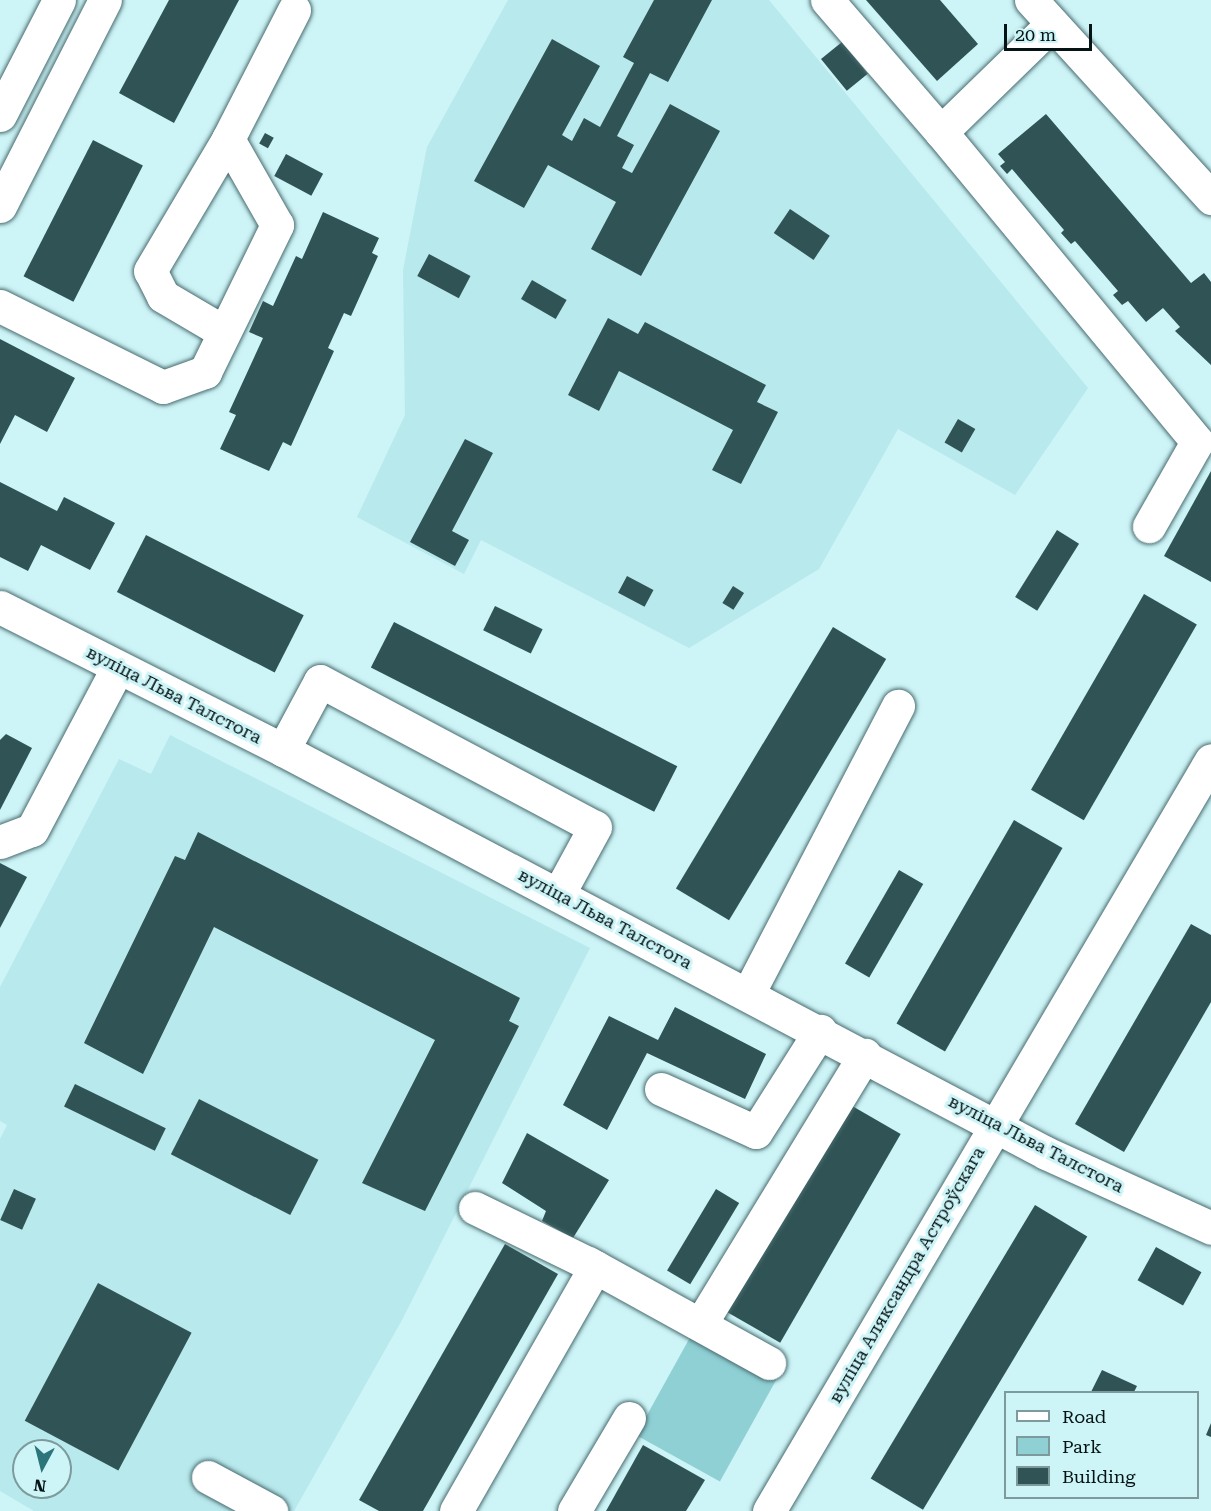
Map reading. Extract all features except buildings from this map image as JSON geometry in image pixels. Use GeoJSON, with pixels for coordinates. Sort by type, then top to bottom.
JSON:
{"type":"FeatureCollection","features":[{"type":"Feature","properties":{"kind":"street"},"geometry":{"type":"LineString","coordinates":[[0,115],[59,0]]}},
{"type":"Feature","properties":{"kind":"street"},"geometry":{"type":"LineString","coordinates":[[0,206],[105,0]]}},
{"type":"Feature","properties":{"kind":"street"},"geometry":{"type":"LineString","coordinates":[[826,0],[941,132],[1197,442],[1149,526]]}},
{"type":"Feature","properties":{"kind":"street"},"geometry":{"type":"LineString","coordinates":[[224,332],[163,296],[150,271],[228,139],[294,10]]}},
{"type":"Feature","properties":{"kind":"street"},"geometry":{"type":"LineString","coordinates":[[941,132],[1041,12],[1211,198]]}},
{"type":"Feature","properties":{"kind":"street"},"geometry":{"type":"LineString","coordinates":[[0,306],[163,387],[205,372],[277,225],[228,139]]}},
{"type":"Feature","properties":{"kind":"street","name":"вуліца Льва Талстога"},"geometry":{"type":"LineString","coordinates":[[0,608],[283,750],[820,1031],[1046,1153],[1211,1228]]}},
{"type":"Feature","properties":{"kind":"street"},"geometry":{"type":"LineString","coordinates":[[0,843],[32,830],[118,667]]}},
{"type":"Feature","properties":{"kind":"street"},"geometry":{"type":"LineString","coordinates":[[283,750],[320,681],[595,827],[558,895]]}},
{"type":"Feature","properties":{"kind":"street"},"geometry":{"type":"LineString","coordinates":[[748,994],[898,706]]}},
{"type":"Feature","properties":{"kind":"street","name":"вуліца Аляксандра Астроўскага"},"geometry":{"type":"LineString","coordinates":[[769,1511],[1211,760]]}},
{"type":"Feature","properties":{"kind":"street"},"geometry":{"type":"LineString","coordinates":[[661,1089],[756,1132],[820,1031]]}},
{"type":"Feature","properties":{"kind":"street"},"geometry":{"type":"LineString","coordinates":[[706,1315],[865,1055]]}},
{"type":"Feature","properties":{"kind":"street"},"geometry":{"type":"LineString","coordinates":[[475,1208],[595,1267],[769,1363]]}},
{"type":"Feature","properties":{"kind":"street"},"geometry":{"type":"LineString","coordinates":[[456,1511],[595,1267]]}},
{"type":"Feature","properties":{"kind":"street"},"geometry":{"type":"LineString","coordinates":[[574,1511],[628,1418]]}},
{"type":"Feature","properties":{"kind":"street"},"geometry":{"type":"LineString","coordinates":[[208,1477],[272,1511]]}},
{"type":"Feature","properties":{"kind":"shaded area"},"geometry":{"type":"Polygon","coordinates":[[[508,0],[769,0],[1088,388],[1015,495],[898,429],[819,569],[689,648],[481,540],[464,574],[357,517],[405,415],[403,270],[427,147],[508,0]]]}},
{"type":"Feature","properties":{"kind":"shaded area"},"geometry":{"type":"Polygon","coordinates":[[[170,735],[590,948],[402,1320],[294,1511],[34,1511],[14,1499],[72,1499],[72,1439],[12,1439],[12,1498],[0,1491],[0,1139],[7,1125],[0,1121],[0,987],[119,759],[151,774],[170,735]]]}},
{"type":"Feature","properties":{"kind":"green space"},"geometry":{"type":"Polygon","coordinates":[[[698,1323],[782,1370],[720,1481],[636,1435],[698,1323]]]}}]}
